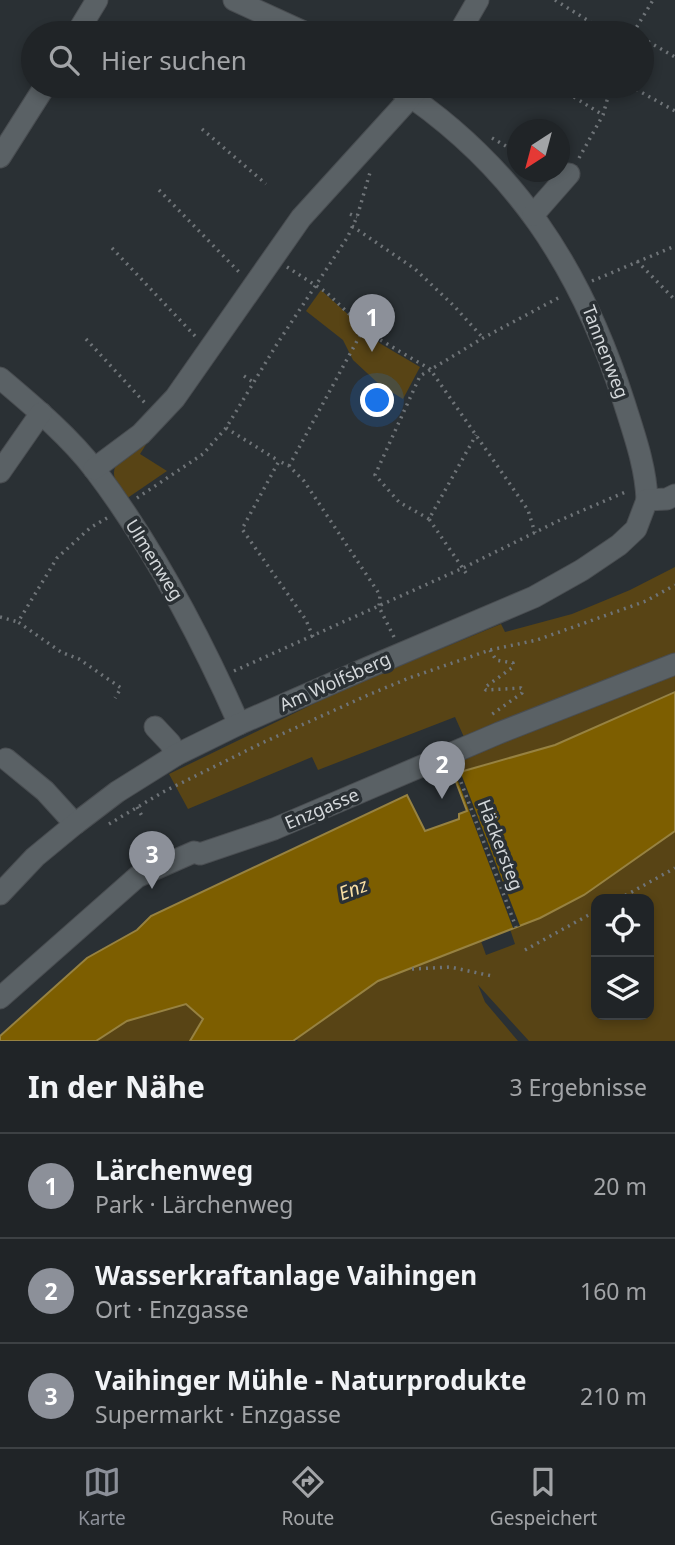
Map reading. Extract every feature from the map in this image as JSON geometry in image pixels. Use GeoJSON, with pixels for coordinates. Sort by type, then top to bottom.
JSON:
{"type":"FeatureCollection","features":[{"type":"Feature","properties":{"kind":"street"},"geometry":{"type":"LineString","coordinates":[[84,21],[97,0]]}},
{"type":"Feature","properties":{"kind":"street"},"geometry":{"type":"LineString","coordinates":[[233,0],[276,8],[292,21]]}},
{"type":"Feature","properties":{"kind":"street"},"geometry":{"type":"LineString","coordinates":[[466,21],[478,0]]}},
{"type":"Feature","properties":{"kind":"street"},"geometry":{"type":"LineString","coordinates":[[0,157],[37,98]]}},
{"type":"Feature","properties":{"kind":"street"},"geometry":{"type":"LineString","coordinates":[[94,469],[141,434],[175,398],[301,218],[375,138],[403,98]]}},
{"type":"Feature","properties":{"kind":"street","name":"Tannenweg"},"geometry":{"type":"LineString","coordinates":[[419,98],[475,151],[533,215],[557,249],[579,288],[610,357],[635,438],[647,493]]}},
{"type":"Feature","properties":{"kind":"street"},"geometry":{"type":"LineString","coordinates":[[533,215],[562,182]]}},
{"type":"Feature","properties":{"kind":"street","name":"Ulmenweg"},"geometry":{"type":"LineString","coordinates":[[0,378],[41,413],[94,469],[122,509],[187,613],[239,724]]}},
{"type":"Feature","properties":{"kind":"street"},"geometry":{"type":"LineString","coordinates":[[0,472],[41,413]]}},
{"type":"Feature","properties":{"kind":"street"},"geometry":{"type":"LineString","coordinates":[[647,493],[667,499],[675,495]]}},
{"type":"Feature","properties":{"kind":"street","name":"Am Wolfsberg"},"geometry":{"type":"LineString","coordinates":[[0,894],[35,857],[75,824],[117,792],[176,755],[239,724],[534,597],[582,570],[619,545],[636,529],[647,493]]}},
{"type":"Feature","properties":{"kind":"street","name":"Enzgasse"},"geometry":{"type":"LineString","coordinates":[[0,998],[137,877],[194,852],[200,854],[274,830],[499,733],[675,664]]}},
{"type":"Feature","properties":{"kind":"street"},"geometry":{"type":"LineString","coordinates":[[155,727],[170,743],[176,755]]}},
{"type":"Feature","properties":{"kind":"street"},"geometry":{"type":"LineString","coordinates":[[6,760],[45,791],[75,824]]}},
{"type":"Feature","properties":{"kind":"path"},"geometry":{"type":"LineString","coordinates":[[555,0],[589,21]]}},
{"type":"Feature","properties":{"kind":"path"},"geometry":{"type":"LineString","coordinates":[[640,21],[653,0]]}},
{"type":"Feature","properties":{"kind":"path"},"geometry":{"type":"LineString","coordinates":[[654,45],[675,57]]}},
{"type":"Feature","properties":{"kind":"path"},"geometry":{"type":"LineString","coordinates":[[575,98],[603,115]]}},
{"type":"Feature","properties":{"kind":"path"},"geometry":{"type":"LineString","coordinates":[[570,172],[603,115],[608,98]]}},
{"type":"Feature","properties":{"kind":"path"},"geometry":{"type":"LineString","coordinates":[[652,98],[675,111]]}},
{"type":"Feature","properties":{"kind":"path"},"geometry":{"type":"LineString","coordinates":[[202,129],[266,184]]}},
{"type":"Feature","properties":{"kind":"path"},"geometry":{"type":"LineString","coordinates":[[18,622],[57,558],[90,528],[203,454],[226,428],[296,312],[335,257],[357,217],[373,161],[375,138]]}},
{"type":"Feature","properties":{"kind":"path"},"geometry":{"type":"LineString","coordinates":[[159,190],[253,285]]}},
{"type":"Feature","properties":{"kind":"path"},"geometry":{"type":"LineString","coordinates":[[350,214],[357,217]]}},
{"type":"Feature","properties":{"kind":"path"},"geometry":{"type":"LineString","coordinates":[[352,226],[415,269],[483,338]]}},
{"type":"Feature","properties":{"kind":"path"},"geometry":{"type":"LineString","coordinates":[[466,573],[429,519],[399,502],[374,475],[420,376],[483,338],[579,288],[675,246]]}},
{"type":"Feature","properties":{"kind":"path"},"geometry":{"type":"LineString","coordinates":[[112,248],[209,350]]}},
{"type":"Feature","properties":{"kind":"path"},"geometry":{"type":"LineString","coordinates":[[330,254],[335,257]]}},
{"type":"Feature","properties":{"kind":"path"},"geometry":{"type":"LineString","coordinates":[[271,258],[317,285],[382,341],[430,369],[528,510],[535,533]]}},
{"type":"Feature","properties":{"kind":"path"},"geometry":{"type":"LineString","coordinates":[[637,261],[675,300]]}},
{"type":"Feature","properties":{"kind":"path"},"geometry":{"type":"LineString","coordinates":[[289,466],[364,328]]}},
{"type":"Feature","properties":{"kind":"path"},"geometry":{"type":"LineString","coordinates":[[86,339],[159,417]]}},
{"type":"Feature","properties":{"kind":"path"},"geometry":{"type":"LineString","coordinates":[[244,376],[253,382]]}},
{"type":"Feature","properties":{"kind":"path"},"geometry":{"type":"LineString","coordinates":[[226,428],[289,466],[304,481],[380,595],[379,607],[400,654]]}},
{"type":"Feature","properties":{"kind":"path"},"geometry":{"type":"LineString","coordinates":[[429,519],[475,435]]}},
{"type":"Feature","properties":{"kind":"path"},"geometry":{"type":"LineString","coordinates":[[183,457],[189,463]]}},
{"type":"Feature","properties":{"kind":"path"},"geometry":{"type":"LineString","coordinates":[[279,461],[242,529],[306,620],[313,637]]}},
{"type":"Feature","properties":{"kind":"path"},"geometry":{"type":"LineString","coordinates":[[218,678],[347,622],[558,521],[635,488],[647,493]]}},
{"type":"Feature","properties":{"kind":"path"},"geometry":{"type":"LineString","coordinates":[[558,521],[562,528]]}},
{"type":"Feature","properties":{"kind":"path"},"geometry":{"type":"LineString","coordinates":[[506,546],[510,553]]}},
{"type":"Feature","properties":{"kind":"path"},"geometry":{"type":"LineString","coordinates":[[104,827],[137,807],[262,743],[368,695],[490,650],[537,640],[646,601],[675,584]]}},
{"type":"Feature","properties":{"kind":"path"},"geometry":{"type":"LineString","coordinates":[[414,590],[417,598]]}},
{"type":"Feature","properties":{"kind":"path"},"geometry":{"type":"LineString","coordinates":[[0,617],[18,622],[121,688],[115,698]]}},
{"type":"Feature","properties":{"kind":"path"},"geometry":{"type":"LineString","coordinates":[[347,622],[351,630]]}},
{"type":"Feature","properties":{"kind":"path"},"geometry":{"type":"LineString","coordinates":[[301,642],[304,648]]}},
{"type":"Feature","properties":{"kind":"path"},"geometry":{"type":"LineString","coordinates":[[490,650],[496,660],[509,661],[513,663],[513,667],[484,688],[523,690],[523,693],[487,718],[489,724],[500,730],[499,733]]}},
{"type":"Feature","properties":{"kind":"path","name":"Häckersteg"},"geometry":{"type":"LineString","coordinates":[[458,772],[516,927]]}},
{"type":"Feature","properties":{"kind":"path"},"geometry":{"type":"LineString","coordinates":[[137,807],[142,816]]}},
{"type":"Feature","properties":{"kind":"path"},"geometry":{"type":"LineString","coordinates":[[627,894],[675,868]]}},
{"type":"Feature","properties":{"kind":"path"},"geometry":{"type":"LineString","coordinates":[[525,950],[591,914]]}},
{"type":"Feature","properties":{"kind":"path"},"geometry":{"type":"LineString","coordinates":[[412,969],[450,967],[492,976]]}},
{"type":"Feature","properties":{"kind":"shaded area"},"geometry":{"type":"Polygon","coordinates":[[[321,290],[381,344],[420,367],[403,399],[380,385],[353,360],[343,340],[306,311],[321,290]]]}},
{"type":"Feature","properties":{"kind":"shaded area"},"geometry":{"type":"Polygon","coordinates":[[[141,441],[147,443],[140,454],[167,471],[126,499],[114,473],[119,460],[141,441]]]}},
{"type":"Feature","properties":{"kind":"shaded area"},"geometry":{"type":"Polygon","coordinates":[[[675,567],[675,691],[555,745],[461,771],[458,762],[472,755],[455,717],[318,770],[312,757],[188,809],[169,774],[344,689],[501,624],[505,632],[572,614],[630,590],[675,567]]]}},
{"type":"Feature","properties":{"kind":"shaded area"},"geometry":{"type":"Polygon","coordinates":[[[675,831],[675,1041],[529,1041],[478,985],[485,1002],[518,1041],[296,1039],[378,981],[481,941],[486,955],[515,944],[510,929],[554,910],[675,831]]]}},
{"type":"Feature","properties":{"kind":"shaded area"},"geometry":{"type":"Polygon","coordinates":[[[186,1004],[203,1019],[190,1041],[96,1041],[127,1021],[186,1004]]]}},
{"type":"Feature","properties":{"kind":"water","name":"Enz"},"geometry":{"type":"Polygon","coordinates":[[[675,692],[675,831],[584,895],[540,918],[378,981],[293,1041],[190,1041],[203,1019],[186,1004],[127,1021],[96,1041],[0,1041],[0,1036],[87,958],[137,930],[151,916],[407,795],[425,831],[459,819],[459,814],[467,811],[453,774],[555,745],[675,692]]]}},
{"type":"Feature","properties":{"kind":"pier"},"geometry":{"type":"Polygon","coordinates":[[[460,771],[520,926],[513,928],[455,773],[460,771]]]}},
{"type":"Feature","properties":{"kind":"place","name":"Lärchenweg"},"geometry":{"type":"Point","coordinates":[372,352]}},
{"type":"Feature","properties":{"kind":"place","name":"Wasserkraftanlage Vaihingen"},"geometry":{"type":"Point","coordinates":[442,799]}},
{"type":"Feature","properties":{"kind":"place","name":"Vaihinger Mühle - Naturprodukte"},"geometry":{"type":"Point","coordinates":[152,889]}}]}
